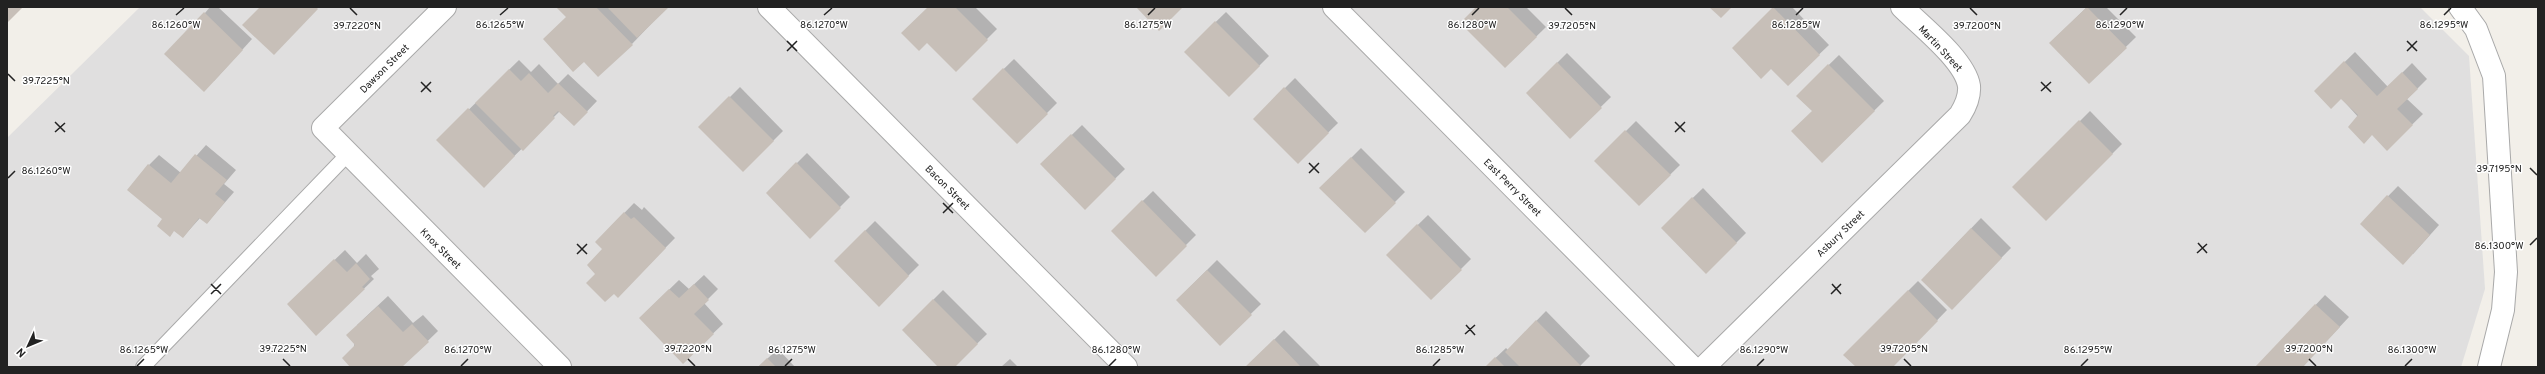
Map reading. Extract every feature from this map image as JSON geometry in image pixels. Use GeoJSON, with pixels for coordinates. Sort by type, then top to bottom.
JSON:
{"type":"FeatureCollection","features":[{"type":"Feature","properties":{"kind":"street","name":"Dawson Street"},"geometry":{"type":"LineString","coordinates":[[323,128],[445,7]]}},
{"type":"Feature","properties":{"kind":"street","name":"Bacon Street"},"geometry":{"type":"LineString","coordinates":[[769,7],[1126,367]]}},
{"type":"Feature","properties":{"kind":"street","name":"East Perry Street"},"geometry":{"type":"LineString","coordinates":[[1334,7],[1692,367]]}},
{"type":"Feature","properties":{"kind":"street","name":"Martin Street"},"geometry":{"type":"LineString","coordinates":[[1902,7],[1962,68],[1969,86],[1969,94]]}},
{"type":"Feature","properties":{"kind":"street"},"geometry":{"type":"LineString","coordinates":[[2460,7],[2476,28],[2494,76],[2506,272],[2503,310],[2489,367]]}},
{"type":"Feature","properties":{"kind":"street","name":"Asbury Street"},"geometry":{"type":"LineString","coordinates":[[1704,367],[1960,115],[1969,94]]}},
{"type":"Feature","properties":{"kind":"street","name":"Knox Street"},"geometry":{"type":"LineString","coordinates":[[323,128],[560,367]]}},
{"type":"Feature","properties":{"kind":"lane"},"geometry":{"type":"LineString","coordinates":[[143,367],[348,154]]}},
{"type":"Feature","properties":{"kind":"shaded area"},"geometry":{"type":"Polygon","coordinates":[[[140,7],[2420,7],[2469,56],[2485,289],[2461,367],[7,367],[7,138],[140,7]]]}},
{"type":"Feature","properties":{"kind":"building"},"geometry":{"type":"Polygon","coordinates":[[[7,7],[23,7],[7,23],[7,7]]]}},
{"type":"Feature","properties":{"kind":"building"},"geometry":{"type":"Polygon","coordinates":[[[260,7],[316,7],[318,9],[274,55],[242,25],[260,7]]]}},
{"type":"Feature","properties":{"kind":"building"},"geometry":{"type":"Polygon","coordinates":[[[556,7],[596,7],[633,45],[598,77],[584,62],[573,72],[543,39],[566,17],[556,7]]]}},
{"type":"Feature","properties":{"kind":"building"},"geometry":{"type":"Polygon","coordinates":[[[607,7],[669,7],[637,38],[607,7]]]}},
{"type":"Feature","properties":{"kind":"building"},"geometry":{"type":"Polygon","coordinates":[[[928,7],[955,7],[988,40],[956,72],[927,43],[919,51],[901,33],[928,7]]]}},
{"type":"Feature","properties":{"kind":"building"},"geometry":{"type":"Polygon","coordinates":[[[1136,7],[1183,7],[1159,31],[1136,7]]]}},
{"type":"Feature","properties":{"kind":"building"},"geometry":{"type":"Polygon","coordinates":[[[1476,7],[1507,7],[1537,37],[1505,68],[1460,23],[1476,7]]]}},
{"type":"Feature","properties":{"kind":"building"},"geometry":{"type":"Polygon","coordinates":[[[1709,7],[1732,7],[1721,18],[1709,7]]]}},
{"type":"Feature","properties":{"kind":"building"},"geometry":{"type":"Polygon","coordinates":[[[1773,7],[1820,55],[1788,86],[1771,69],[1761,79],[1732,48],[1773,7]]]}},
{"type":"Feature","properties":{"kind":"building"},"geometry":{"type":"Polygon","coordinates":[[[2087,7],[2127,48],[2089,84],[2049,43],[2087,7]]]}},
{"type":"Feature","properties":{"kind":"building"},"geometry":{"type":"Polygon","coordinates":[[[204,12],[243,50],[204,92],[164,54],[204,12]]]}},
{"type":"Feature","properties":{"kind":"building"},"geometry":{"type":"Polygon","coordinates":[[[1215,21],[1260,66],[1229,97],[1184,52],[1215,21]]]}},
{"type":"Feature","properties":{"kind":"building"},"geometry":{"type":"Polygon","coordinates":[[[2344,61],[2377,96],[2402,72],[2418,89],[2397,109],[2413,125],[2387,151],[2372,135],[2364,144],[2348,127],[2358,115],[2341,99],[2331,109],[2314,91],[2344,61]]]}},
{"type":"Feature","properties":{"kind":"building"},"geometry":{"type":"Polygon","coordinates":[[[1557,62],[1602,108],[1570,139],[1526,93],[1557,62]]]}},
{"type":"Feature","properties":{"kind":"building"},"geometry":{"type":"Polygon","coordinates":[[[1828,64],[1875,111],[1822,163],[1791,131],[1812,111],[1796,96],[1828,64]]]}},
{"type":"Feature","properties":{"kind":"building"},"geometry":{"type":"Polygon","coordinates":[[[1003,68],[1048,114],[1017,144],[972,99],[1003,68]]]}},
{"type":"Feature","properties":{"kind":"building"},"geometry":{"type":"Polygon","coordinates":[[[509,69],[521,81],[529,73],[548,93],[558,83],[588,112],[574,126],[558,111],[553,116],[555,118],[523,151],[475,103],[509,69]]]}},
{"type":"Feature","properties":{"kind":"building"},"geometry":{"type":"Polygon","coordinates":[[[1284,87],[1329,133],[1298,164],[1253,119],[1284,87]]]}},
{"type":"Feature","properties":{"kind":"building"},"geometry":{"type":"Polygon","coordinates":[[[729,96],[774,141],[743,172],[698,127],[729,96]]]}},
{"type":"Feature","properties":{"kind":"building"},"geometry":{"type":"Polygon","coordinates":[[[468,108],[515,156],[484,188],[436,140],[468,108]]]}},
{"type":"Feature","properties":{"kind":"building"},"geometry":{"type":"Polygon","coordinates":[[[2079,120],[2113,154],[2046,221],[2012,187],[2079,120]]]}},
{"type":"Feature","properties":{"kind":"building"},"geometry":{"type":"Polygon","coordinates":[[[1625,130],[1671,175],[1639,206],[1594,161],[1625,130]]]}},
{"type":"Feature","properties":{"kind":"building"},"geometry":{"type":"Polygon","coordinates":[[[1071,134],[1116,179],[1085,210],[1040,164],[1071,134]]]}},
{"type":"Feature","properties":{"kind":"building"},"geometry":{"type":"Polygon","coordinates":[[[195,154],[227,180],[215,194],[225,202],[207,224],[199,218],[183,238],[174,231],[170,237],[157,226],[162,219],[127,190],[148,164],[171,183],[195,154]]]}},
{"type":"Feature","properties":{"kind":"building"},"geometry":{"type":"Polygon","coordinates":[[[1351,157],[1396,203],[1365,233],[1319,188],[1351,157]]]}},
{"type":"Feature","properties":{"kind":"building"},"geometry":{"type":"Polygon","coordinates":[[[796,162],[841,208],[810,239],[766,193],[796,162]]]}},
{"type":"Feature","properties":{"kind":"building"},"geometry":{"type":"Polygon","coordinates":[[[2387,195],[2430,235],[2403,265],[2360,224],[2387,195]]]}},
{"type":"Feature","properties":{"kind":"building"},"geometry":{"type":"Polygon","coordinates":[[[1692,197],[1737,243],[1706,274],[1661,228],[1692,197]]]}},
{"type":"Feature","properties":{"kind":"building"},"geometry":{"type":"Polygon","coordinates":[[[1142,200],[1187,246],[1156,277],[1111,231],[1142,200]]]}},
{"type":"Feature","properties":{"kind":"building"},"geometry":{"type":"Polygon","coordinates":[[[624,212],[631,219],[634,217],[666,248],[618,298],[614,294],[605,302],[586,283],[595,274],[587,265],[602,249],[595,242],[624,212]]]}},
{"type":"Feature","properties":{"kind":"building"},"geometry":{"type":"Polygon","coordinates":[[[1417,224],[1462,270],[1431,300],[1386,255],[1417,224]]]}},
{"type":"Feature","properties":{"kind":"building"},"geometry":{"type":"Polygon","coordinates":[[[1971,228],[2002,258],[1952,310],[1921,280],[1971,228]]]}},
{"type":"Feature","properties":{"kind":"building"},"geometry":{"type":"Polygon","coordinates":[[[865,230],[909,276],[879,307],[834,261],[865,230]]]}},
{"type":"Feature","properties":{"kind":"building"},"geometry":{"type":"Polygon","coordinates":[[[334,259],[347,272],[356,263],[370,279],[362,287],[365,289],[316,336],[287,304],[334,259]]]}},
{"type":"Feature","properties":{"kind":"building"},"geometry":{"type":"Polygon","coordinates":[[[1207,270],[1252,315],[1220,346],[1176,300],[1207,270]]]}},
{"type":"Feature","properties":{"kind":"building"},"geometry":{"type":"Polygon","coordinates":[[[694,284],[709,300],[694,314],[714,334],[683,364],[639,318],[669,289],[679,298],[694,284]]]}},
{"type":"Feature","properties":{"kind":"building"},"geometry":{"type":"Polygon","coordinates":[[[1908,290],[1938,321],[1893,367],[1856,367],[1843,355],[1908,290]]]}},
{"type":"Feature","properties":{"kind":"building"},"geometry":{"type":"Polygon","coordinates":[[[933,299],[978,344],[955,367],[938,367],[902,330],[933,299]]]}},
{"type":"Feature","properties":{"kind":"building"},"geometry":{"type":"Polygon","coordinates":[[[2315,304],[2340,327],[2303,367],[2255,367],[2315,304]]]}},
{"type":"Feature","properties":{"kind":"building"},"geometry":{"type":"Polygon","coordinates":[[[378,306],[403,332],[412,324],[429,342],[402,367],[350,367],[342,358],[355,345],[346,335],[378,306]]]}},
{"type":"Feature","properties":{"kind":"building"},"geometry":{"type":"Polygon","coordinates":[[[1536,320],[1581,366],[1580,367],[1520,367],[1505,352],[1536,320]]]}},
{"type":"Feature","properties":{"kind":"building"},"geometry":{"type":"Polygon","coordinates":[[[1274,339],[1301,367],[1245,367],[1274,339]]]}},
{"type":"Feature","properties":{"kind":"building"},"geometry":{"type":"Polygon","coordinates":[[[1495,357],[1505,367],[1485,367],[1495,357]]]}},
{"type":"Feature","properties":{"kind":"building"},"geometry":{"type":"Polygon","coordinates":[[[767,358],[776,367],[758,367],[767,358]]]}}]}
